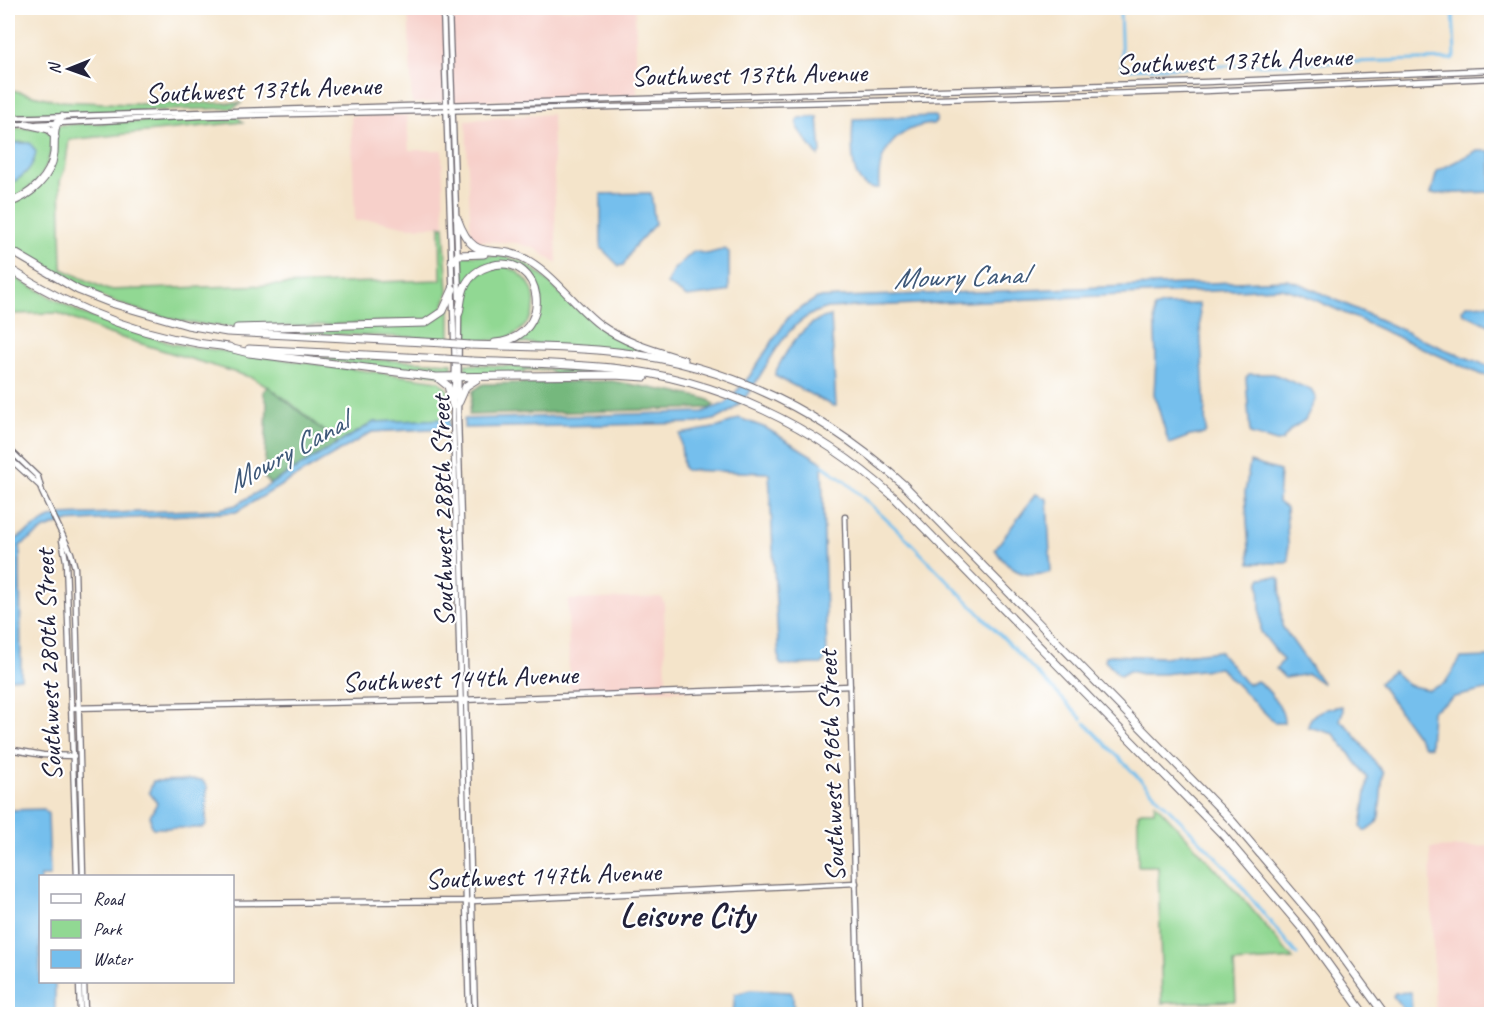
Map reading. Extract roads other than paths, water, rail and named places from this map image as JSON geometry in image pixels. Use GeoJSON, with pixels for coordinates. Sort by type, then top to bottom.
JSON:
{"type":"FeatureCollection","features":[{"type":"Feature","properties":{"kind":"highway"},"geometry":{"type":"LineString","coordinates":[[8,203],[25,196],[39,185],[53,156],[56,123],[62,117]]}},
{"type":"Feature","properties":{"kind":"highway"},"geometry":{"type":"LineString","coordinates":[[27,124],[49,129],[55,137]]}},
{"type":"Feature","properties":{"kind":"highway"},"geometry":{"type":"LineString","coordinates":[[457,218],[470,244],[492,252]]}},
{"type":"Feature","properties":{"kind":"highway"},"geometry":{"type":"LineString","coordinates":[[8,249],[78,290],[111,303],[187,325],[227,332],[616,352],[683,364],[731,378],[760,390],[830,426],[903,484],[1240,830],[1315,919],[1384,1014]]}},
{"type":"Feature","properties":{"kind":"highway"},"geometry":{"type":"LineString","coordinates":[[452,262],[458,255],[492,252],[516,255],[533,263],[595,321],[625,340],[721,372],[731,378]]}},
{"type":"Feature","properties":{"kind":"highway"},"geometry":{"type":"LineString","coordinates":[[459,313],[466,285],[472,276],[486,267],[498,264],[513,267],[526,274],[533,284],[537,308],[529,326],[510,340],[480,345]]}},
{"type":"Feature","properties":{"kind":"highway"},"geometry":{"type":"LineString","coordinates":[[8,268],[37,287],[109,321],[180,340],[225,347],[612,368],[698,385],[732,396],[822,440],[894,498],[1223,835],[1305,932],[1364,1014]]}},
{"type":"Feature","properties":{"kind":"highway"},"geometry":{"type":"LineString","coordinates":[[187,325],[234,328],[419,324],[439,316],[446,307],[453,289]]}},
{"type":"Feature","properties":{"kind":"highway"},"geometry":{"type":"LineString","coordinates":[[225,347],[238,351],[436,377],[614,375],[698,385]]}},
{"type":"Feature","properties":{"kind":"highway"},"geometry":{"type":"LineString","coordinates":[[436,377],[448,386],[456,404]]}},
{"type":"Feature","properties":{"kind":"highway"},"geometry":{"type":"LineString","coordinates":[[456,404],[465,386],[478,378]]}},
{"type":"Feature","properties":{"kind":"main road","name":"Southwest 288th Street"},"geometry":{"type":"LineString","coordinates":[[443,8],[449,103]]}},
{"type":"Feature","properties":{"kind":"main road","name":"Southwest 288th Street"},"geometry":{"type":"LineString","coordinates":[[449,8],[452,262],[458,376]]}},
{"type":"Feature","properties":{"kind":"main road","name":"Southwest 137th Avenue"},"geometry":{"type":"LineString","coordinates":[[8,125],[395,108],[449,103],[1128,85],[1491,70]]}},
{"type":"Feature","properties":{"kind":"main road"},"geometry":{"type":"LineString","coordinates":[[1316,78],[1317,86]]}},
{"type":"Feature","properties":{"kind":"main road","name":"Southwest 137th Avenue"},"geometry":{"type":"LineString","coordinates":[[8,118],[395,108],[449,110],[586,108],[1216,91],[1491,78]]}},
{"type":"Feature","properties":{"kind":"main road"},"geometry":{"type":"LineString","coordinates":[[1216,82],[1216,91]]}},
{"type":"Feature","properties":{"kind":"main road"},"geometry":{"type":"LineString","coordinates":[[1128,85],[1128,93]]}},
{"type":"Feature","properties":{"kind":"main road"},"geometry":{"type":"LineString","coordinates":[[734,96],[734,104]]}},
{"type":"Feature","properties":{"kind":"main road"},"geometry":{"type":"LineString","coordinates":[[586,108],[591,105],[627,103],[633,98]]}},
{"type":"Feature","properties":{"kind":"main road","name":"Southwest 288th Street"},"geometry":{"type":"LineString","coordinates":[[449,110],[457,218],[459,313],[456,404],[469,901],[475,1014]]}},
{"type":"Feature","properties":{"kind":"main road"},"geometry":{"type":"LineString","coordinates":[[8,448],[38,477],[61,535]]}},
{"type":"Feature","properties":{"kind":"main road"},"geometry":{"type":"LineString","coordinates":[[8,457],[40,486]]}},
{"type":"Feature","properties":{"kind":"main road","name":"Southwest 296th Street"},"geometry":{"type":"LineString","coordinates":[[845,517],[859,1014]]}},
{"type":"Feature","properties":{"kind":"main road","name":"Southwest 280th Street"},"geometry":{"type":"LineString","coordinates":[[61,535],[66,561],[75,806],[80,875]]}},
{"type":"Feature","properties":{"kind":"main road","name":"Southwest 280th Street"},"geometry":{"type":"LineString","coordinates":[[61,535],[73,559],[76,597],[81,807],[80,875]]}},
{"type":"Feature","properties":{"kind":"main road"},"geometry":{"type":"LineString","coordinates":[[68,597],[76,597]]}},
{"type":"Feature","properties":{"kind":"main road"},"geometry":{"type":"LineString","coordinates":[[69,631],[77,631]]}},
{"type":"Feature","properties":{"kind":"main road","name":"Southwest 144th Avenue"},"geometry":{"type":"LineString","coordinates":[[71,708],[463,700],[850,686]]}},
{"type":"Feature","properties":{"kind":"main road"},"geometry":{"type":"LineString","coordinates":[[8,749],[43,755],[79,757]]}},
{"type":"Feature","properties":{"kind":"main road"},"geometry":{"type":"LineString","coordinates":[[75,806],[81,807]]}},
{"type":"Feature","properties":{"kind":"main road","name":"Southwest 147th Avenue"},"geometry":{"type":"LineString","coordinates":[[234,903],[469,901],[856,883]]}},
{"type":"Feature","properties":{"kind":"main road","name":"Southwest 288th Street"},"geometry":{"type":"LineString","coordinates":[[469,901],[469,1014]]}},
{"type":"Feature","properties":{"kind":"main road"},"geometry":{"type":"LineString","coordinates":[[80,1014],[82,983]]}},
{"type":"Feature","properties":{"kind":"main road"},"geometry":{"type":"LineString","coordinates":[[82,983],[85,1014]]}},
{"type":"Feature","properties":{"kind":"water"},"geometry":{"type":"Polygon","coordinates":[[[935,116],[937,120],[933,124],[909,130],[891,144],[881,163],[879,188],[869,187],[861,182],[856,174],[852,151],[853,119],[935,116]]]}},
{"type":"Feature","properties":{"kind":"water"},"geometry":{"type":"Polygon","coordinates":[[[818,117],[821,153],[818,156],[798,129],[797,121],[800,118],[818,117]]]}},
{"type":"Feature","properties":{"kind":"water"},"geometry":{"type":"Polygon","coordinates":[[[8,143],[30,143],[36,152],[33,163],[26,172],[8,184],[8,143]]]}},
{"type":"Feature","properties":{"kind":"water"},"geometry":{"type":"Polygon","coordinates":[[[1476,151],[1491,151],[1491,192],[1431,194],[1437,171],[1476,151]]]}},
{"type":"Feature","properties":{"kind":"water"},"geometry":{"type":"Polygon","coordinates":[[[651,193],[655,224],[633,248],[624,265],[619,266],[601,248],[601,194],[651,193]]]}},
{"type":"Feature","properties":{"kind":"water"},"geometry":{"type":"Polygon","coordinates":[[[725,249],[729,252],[729,290],[726,292],[687,297],[667,284],[673,270],[694,251],[707,254],[725,249]]]}},
{"type":"Feature","properties":{"kind":"water","name":"Mowry Canal"},"geometry":{"type":"Polygon","coordinates":[[[1287,280],[1301,284],[1444,349],[1491,367],[1491,376],[1482,375],[1302,294],[1281,288],[827,308],[808,316],[792,328],[748,394],[735,408],[717,419],[697,423],[464,428],[464,419],[703,412],[726,403],[749,377],[789,316],[817,298],[1287,280]]]}},
{"type":"Feature","properties":{"kind":"water"},"geometry":{"type":"Polygon","coordinates":[[[1199,304],[1206,431],[1204,434],[1190,436],[1169,444],[1154,394],[1156,359],[1154,308],[1163,305],[1199,304]]]}},
{"type":"Feature","properties":{"kind":"water"},"geometry":{"type":"Polygon","coordinates":[[[1491,304],[1491,326],[1463,313],[1462,310],[1466,305],[1491,304]]]}},
{"type":"Feature","properties":{"kind":"water"},"geometry":{"type":"Polygon","coordinates":[[[831,316],[836,406],[775,376],[797,337],[812,323],[831,316]]]}},
{"type":"Feature","properties":{"kind":"water"},"geometry":{"type":"Polygon","coordinates":[[[1249,374],[1274,374],[1311,390],[1316,398],[1305,420],[1291,429],[1282,441],[1277,442],[1250,434],[1246,378],[1249,374]]]}},
{"type":"Feature","properties":{"kind":"water"},"geometry":{"type":"Polygon","coordinates":[[[739,418],[766,428],[822,462],[827,657],[822,664],[781,665],[779,661],[769,473],[685,470],[683,467],[680,434],[719,427],[739,418]]]}},
{"type":"Feature","properties":{"kind":"water"},"geometry":{"type":"Polygon","coordinates":[[[449,419],[449,428],[372,432],[236,512],[64,522],[45,529],[20,546],[21,678],[8,679],[8,544],[48,519],[60,515],[220,509],[236,505],[374,422],[449,419]]]}},
{"type":"Feature","properties":{"kind":"water"},"geometry":{"type":"Polygon","coordinates":[[[1250,462],[1280,471],[1278,502],[1286,508],[1289,561],[1286,563],[1250,563],[1245,493],[1250,462]]]}},
{"type":"Feature","properties":{"kind":"water"},"geometry":{"type":"Polygon","coordinates":[[[1036,494],[1047,499],[1051,572],[1034,575],[1018,572],[1012,568],[995,549],[1036,494]]]}},
{"type":"Feature","properties":{"kind":"water"},"geometry":{"type":"Polygon","coordinates":[[[1278,577],[1280,580],[1282,626],[1323,684],[1308,674],[1285,678],[1276,669],[1283,660],[1261,632],[1259,582],[1261,578],[1278,577]]]}},
{"type":"Feature","properties":{"kind":"water"},"geometry":{"type":"Polygon","coordinates":[[[1219,651],[1245,682],[1248,684],[1257,681],[1271,694],[1279,705],[1284,723],[1275,723],[1220,668],[1163,674],[1142,674],[1129,671],[1120,676],[1105,661],[1106,656],[1111,655],[1163,657],[1219,651]]]}},
{"type":"Feature","properties":{"kind":"water"},"geometry":{"type":"Polygon","coordinates":[[[1491,657],[1491,689],[1454,697],[1432,711],[1430,747],[1424,746],[1379,683],[1393,671],[1408,685],[1429,690],[1445,683],[1461,658],[1491,657]]]}},
{"type":"Feature","properties":{"kind":"water"},"geometry":{"type":"Polygon","coordinates":[[[1342,706],[1340,720],[1352,731],[1383,773],[1379,817],[1377,822],[1365,831],[1361,827],[1368,778],[1334,734],[1308,727],[1312,717],[1316,714],[1326,709],[1342,706]]]}},
{"type":"Feature","properties":{"kind":"water"},"geometry":{"type":"Polygon","coordinates":[[[202,780],[207,786],[206,825],[203,828],[153,828],[151,826],[150,816],[157,803],[149,792],[153,781],[202,780]]]}},
{"type":"Feature","properties":{"kind":"water"},"geometry":{"type":"Polygon","coordinates":[[[44,809],[48,814],[50,875],[39,875],[39,983],[55,983],[55,1014],[8,1014],[8,810],[44,809]]]}},
{"type":"Feature","properties":{"kind":"water"},"geometry":{"type":"Polygon","coordinates":[[[750,990],[791,992],[794,1014],[733,1014],[735,994],[750,990]]]}},
{"type":"Feature","properties":{"kind":"water"},"geometry":{"type":"Polygon","coordinates":[[[1411,992],[1412,1014],[1407,1014],[1393,996],[1395,993],[1411,992]]]}},
{"type":"Feature","properties":{"kind":"waterway"},"geometry":{"type":"LineString","coordinates":[[1120,8],[1122,69],[1452,59],[1455,56],[1453,8]]}},
{"type":"Feature","properties":{"kind":"waterway"},"geometry":{"type":"LineString","coordinates":[[822,465],[845,481],[901,533],[1082,719]]}},
{"type":"Feature","properties":{"kind":"waterway"},"geometry":{"type":"LineString","coordinates":[[1085,723],[1226,867],[1297,955]]}},
{"type":"Feature","properties":{"kind":"district","name":"Leisure City"},"geometry":{"type":"Point","coordinates":[687,914]}}]}
